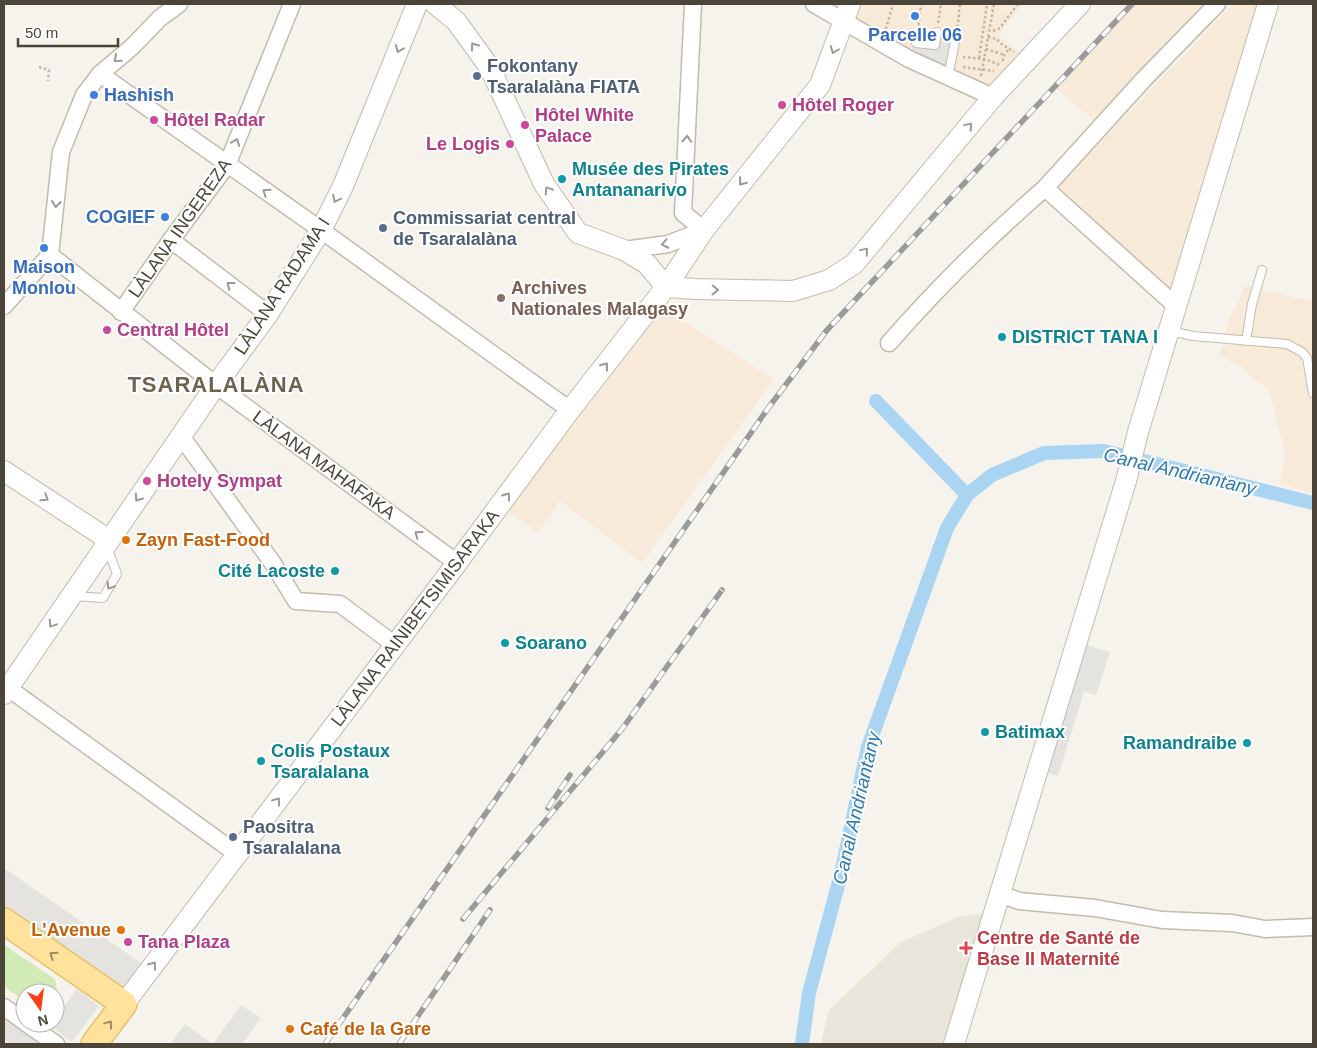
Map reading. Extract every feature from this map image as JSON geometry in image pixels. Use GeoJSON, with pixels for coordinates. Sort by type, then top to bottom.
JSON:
{"type":"FeatureCollection","features":[{"type":"Feature","properties":{"kind":"main road"},"geometry":{"type":"LineString","coordinates":[[4,921],[124,1004],[94,1044]]}},
{"type":"Feature","properties":{"kind":"street"},"geometry":{"type":"LineString","coordinates":[[4,306],[50,255],[62,152],[84,95],[100,74],[132,47],[160,18],[179,4]]}},
{"type":"Feature","properties":{"kind":"street","name":"LÀLANA INGEREZA"},"geometry":{"type":"LineString","coordinates":[[121,312],[171,240],[227,165],[292,4]]}},
{"type":"Feature","properties":{"kind":"street","name":"LÀLANA RADAMA I"},"geometry":{"type":"LineString","coordinates":[[5,689],[216,385],[268,314],[321,230],[343,186],[418,4]]}},
{"type":"Feature","properties":{"kind":"street"},"geometry":{"type":"LineString","coordinates":[[435,4],[456,21],[490,68],[544,184],[578,233],[624,250],[647,264],[666,287],[793,291],[829,280],[854,264],[985,94],[1080,4]]}},
{"type":"Feature","properties":{"kind":"street"},"geometry":{"type":"LineString","coordinates":[[624,250],[668,244],[704,230],[683,213],[693,4]]}},
{"type":"Feature","properties":{"kind":"street"},"geometry":{"type":"LineString","coordinates":[[814,4],[847,13],[880,42],[909,59],[950,71],[985,94]]}},
{"type":"Feature","properties":{"kind":"street"},"geometry":{"type":"LineString","coordinates":[[889,343],[967,260],[1009,219],[1045,188],[1144,79],[1217,4]]}},
{"type":"Feature","properties":{"kind":"street"},"geometry":{"type":"LineString","coordinates":[[954,1044],[1126,481],[1138,432],[1268,4]]}},
{"type":"Feature","properties":{"kind":"street","name":"LÀLANA RAINIBETSIMISARAKA"},"geometry":{"type":"LineString","coordinates":[[124,1004],[457,563],[570,410],[666,287],[704,230],[820,85],[847,13]]}},
{"type":"Feature","properties":{"kind":"street"},"geometry":{"type":"LineString","coordinates":[[100,74],[321,230],[570,410]]}},
{"type":"Feature","properties":{"kind":"street"},"geometry":{"type":"LineString","coordinates":[[1045,188],[1176,306]]}},
{"type":"Feature","properties":{"kind":"street"},"geometry":{"type":"LineString","coordinates":[[171,240],[268,314]]}},
{"type":"Feature","properties":{"kind":"street","name":"LÀLANA MAHAFAKA"},"geometry":{"type":"LineString","coordinates":[[50,255],[216,385],[457,563]]}},
{"type":"Feature","properties":{"kind":"street"},"geometry":{"type":"LineString","coordinates":[[181,436],[272,562],[296,600],[340,604],[395,644]]}},
{"type":"Feature","properties":{"kind":"street"},"geometry":{"type":"LineString","coordinates":[[4,471],[107,543]]}},
{"type":"Feature","properties":{"kind":"street"},"geometry":{"type":"LineString","coordinates":[[5,689],[237,854]]}},
{"type":"Feature","properties":{"kind":"street"},"geometry":{"type":"LineString","coordinates":[[1000,894],[1019,901],[1095,908],[1114,913],[1162,920],[1232,923],[1265,929],[1313,927]]}},
{"type":"Feature","properties":{"kind":"street"},"geometry":{"type":"LineString","coordinates":[[4,1007],[15,1015]]}},
{"type":"Feature","properties":{"kind":"street"},"geometry":{"type":"LineString","coordinates":[[40,1033],[56,1044]]}},
{"type":"Feature","properties":{"kind":"lane"},"geometry":{"type":"LineString","coordinates":[[909,59],[917,36],[935,45],[937,32]]}},
{"type":"Feature","properties":{"kind":"lane"},"geometry":{"type":"LineString","coordinates":[[950,71],[956,38]]}},
{"type":"Feature","properties":{"kind":"lane"},"geometry":{"type":"LineString","coordinates":[[1246,341],[1252,304],[1262,270]]}},
{"type":"Feature","properties":{"kind":"lane"},"geometry":{"type":"LineString","coordinates":[[1169,330],[1193,336],[1287,344],[1302,352],[1311,365],[1313,393]]}},
{"type":"Feature","properties":{"kind":"lane"},"geometry":{"type":"LineString","coordinates":[[71,596],[103,598],[117,574],[107,543]]}},
{"type":"Feature","properties":{"kind":"path"},"geometry":{"type":"LineString","coordinates":[[880,42],[893,4]]}},
{"type":"Feature","properties":{"kind":"path"},"geometry":{"type":"LineString","coordinates":[[917,36],[921,4]]}},
{"type":"Feature","properties":{"kind":"path"},"geometry":{"type":"LineString","coordinates":[[937,32],[941,4]]}},
{"type":"Feature","properties":{"kind":"path"},"geometry":{"type":"LineString","coordinates":[[956,38],[960,4]]}},
{"type":"Feature","properties":{"kind":"path"},"geometry":{"type":"LineString","coordinates":[[979,58],[987,4]]}},
{"type":"Feature","properties":{"kind":"path"},"geometry":{"type":"LineString","coordinates":[[990,37],[990,24],[994,4]]}},
{"type":"Feature","properties":{"kind":"path"},"geometry":{"type":"LineString","coordinates":[[985,94],[982,70],[990,37],[993,31],[1000,28],[1017,4]]}},
{"type":"Feature","properties":{"kind":"path"},"geometry":{"type":"LineString","coordinates":[[984,21],[990,24],[993,31]]}},
{"type":"Feature","properties":{"kind":"path"},"geometry":{"type":"LineString","coordinates":[[990,37],[997,39],[1008,50],[1003,58],[1011,69]]}},
{"type":"Feature","properties":{"kind":"path"},"geometry":{"type":"LineString","coordinates":[[986,50],[1005,55]]}},
{"type":"Feature","properties":{"kind":"path"},"geometry":{"type":"LineString","coordinates":[[953,56],[984,59],[998,64],[999,67],[1011,69]]}},
{"type":"Feature","properties":{"kind":"path"},"geometry":{"type":"LineString","coordinates":[[39,68],[49,70],[48,80]]}},
{"type":"Feature","properties":{"kind":"path"},"geometry":{"type":"LineString","coordinates":[[950,71],[982,70]]}},
{"type":"Feature","properties":{"kind":"shaded area"},"geometry":{"type":"Polygon","coordinates":[[[858,4],[1023,4],[998,35],[1020,54],[992,95],[851,24],[858,4]]]}},
{"type":"Feature","properties":{"kind":"shaded area"},"geometry":{"type":"Polygon","coordinates":[[[1132,4],[1213,4],[1097,123],[1057,89],[1132,4]]]}},
{"type":"Feature","properties":{"kind":"shaded area"},"geometry":{"type":"Polygon","coordinates":[[[1233,4],[1259,4],[1172,293],[1054,190],[1233,4]]]}},
{"type":"Feature","properties":{"kind":"shaded area"},"geometry":{"type":"Polygon","coordinates":[[[935,39],[957,42],[949,75],[909,56],[915,41],[934,44],[935,39]]]}},
{"type":"Feature","properties":{"kind":"shaded area"},"geometry":{"type":"Polygon","coordinates":[[[1244,285],[1313,302],[1313,494],[1280,484],[1285,453],[1269,388],[1253,379],[1241,366],[1220,356],[1229,318],[1241,296],[1244,285]]]}},
{"type":"Feature","properties":{"kind":"shaded area"},"geometry":{"type":"Polygon","coordinates":[[[658,305],[774,379],[642,563],[560,501],[538,533],[507,511],[658,305]]]}},
{"type":"Feature","properties":{"kind":"shaded area"},"geometry":{"type":"Polygon","coordinates":[[[1079,643],[1110,652],[1096,695],[1084,692],[1058,776],[1042,771],[1079,643]]]}},
{"type":"Feature","properties":{"kind":"shaded area"},"geometry":{"type":"Polygon","coordinates":[[[4,868],[141,963],[122,991],[4,910],[4,868]]]}},
{"type":"Feature","properties":{"kind":"shaded area"},"geometry":{"type":"Polygon","coordinates":[[[988,913],[952,1044],[821,1044],[829,1010],[901,942],[958,917],[988,913]]]}},
{"type":"Feature","properties":{"kind":"shaded area"},"geometry":{"type":"Polygon","coordinates":[[[77,989],[99,1006],[72,1042],[60,1033],[65,1033],[65,1005],[77,989]]]}},
{"type":"Feature","properties":{"kind":"shaded area"},"geometry":{"type":"Polygon","coordinates":[[[241,1005],[261,1018],[242,1044],[213,1044],[241,1005]]]}},
{"type":"Feature","properties":{"kind":"shaded area"},"geometry":{"type":"Polygon","coordinates":[[[4,1018],[15,1026],[15,1033],[26,1033],[42,1044],[11,1044],[4,1039],[4,1018]]]}},
{"type":"Feature","properties":{"kind":"shaded area"},"geometry":{"type":"Polygon","coordinates":[[[185,1024],[213,1044],[170,1044],[185,1024]]]}},
{"type":"Feature","properties":{"kind":"green space"},"geometry":{"type":"Polygon","coordinates":[[[4,945],[55,979],[56,983],[15,983],[15,994],[4,987],[4,945]]]}},
{"type":"Feature","properties":{"kind":"waterway","name":"Canal Andriantany"},"geometry":{"type":"LineString","coordinates":[[876,401],[967,495]]}},
{"type":"Feature","properties":{"kind":"waterway","name":"Canal Andriantany"},"geometry":{"type":"LineString","coordinates":[[802,1044],[809,993],[841,874],[868,747],[947,528],[967,495],[992,475],[1044,453],[1104,451],[1313,503]]}},
{"type":"Feature","properties":{"kind":"railway"},"geometry":{"type":"LineString","coordinates":[[325,1044],[769,407],[827,330],[1132,4]]}},
{"type":"Feature","properties":{"kind":"railway"},"geometry":{"type":"LineString","coordinates":[[463,919],[622,729],[722,590]]}},
{"type":"Feature","properties":{"kind":"railway"},"geometry":{"type":"LineString","coordinates":[[548,808],[570,775]]}},
{"type":"Feature","properties":{"kind":"railway"},"geometry":{"type":"LineString","coordinates":[[399,1044],[490,910]]}},
{"type":"Feature","properties":{"kind":"place","name":"Parcelle 06"},"geometry":{"type":"Point","coordinates":[915,16]}},
{"type":"Feature","properties":{"kind":"place","name":"Fokontany Tsaralalàna FIATA"},"geometry":{"type":"Point","coordinates":[477,76]}},
{"type":"Feature","properties":{"kind":"place","name":"Hashish"},"geometry":{"type":"Point","coordinates":[94,95]}},
{"type":"Feature","properties":{"kind":"place","name":"Hôtel Roger"},"geometry":{"type":"Point","coordinates":[782,105]}},
{"type":"Feature","properties":{"kind":"place","name":"Hôtel Radar"},"geometry":{"type":"Point","coordinates":[154,120]}},
{"type":"Feature","properties":{"kind":"place","name":"Hôtel White Palace"},"geometry":{"type":"Point","coordinates":[525,125]}},
{"type":"Feature","properties":{"kind":"place","name":"Le Logis"},"geometry":{"type":"Point","coordinates":[510,144]}},
{"type":"Feature","properties":{"kind":"place","name":"Musée des Pirates Antananarivo"},"geometry":{"type":"Point","coordinates":[562,179]}},
{"type":"Feature","properties":{"kind":"place","name":"COGIEF"},"geometry":{"type":"Point","coordinates":[165,217]}},
{"type":"Feature","properties":{"kind":"place","name":"Commissariat central de Tsaralalàna"},"geometry":{"type":"Point","coordinates":[383,228]}},
{"type":"Feature","properties":{"kind":"place","name":"Maison Monlou"},"geometry":{"type":"Point","coordinates":[44,248]}},
{"type":"Feature","properties":{"kind":"place","name":"Archives Nationales Malagasy"},"geometry":{"type":"Point","coordinates":[501,298]}},
{"type":"Feature","properties":{"kind":"place","name":"Central Hôtel"},"geometry":{"type":"Point","coordinates":[107,330]}},
{"type":"Feature","properties":{"kind":"place","name":"DISTRICT TANA I"},"geometry":{"type":"Point","coordinates":[1002,337]}},
{"type":"Feature","properties":{"kind":"place","name":"Hotely Sympat"},"geometry":{"type":"Point","coordinates":[147,481]}},
{"type":"Feature","properties":{"kind":"place","name":"Zayn Fast-Food"},"geometry":{"type":"Point","coordinates":[126,540]}},
{"type":"Feature","properties":{"kind":"place","name":"Cité Lacoste"},"geometry":{"type":"Point","coordinates":[335,571]}},
{"type":"Feature","properties":{"kind":"place","name":"Soarano"},"geometry":{"type":"Point","coordinates":[505,643]}},
{"type":"Feature","properties":{"kind":"place","name":"Batimax"},"geometry":{"type":"Point","coordinates":[985,732]}},
{"type":"Feature","properties":{"kind":"place","name":"Ramandraibe"},"geometry":{"type":"Point","coordinates":[1247,743]}},
{"type":"Feature","properties":{"kind":"place","name":"Colis Postaux Tsaralalana"},"geometry":{"type":"Point","coordinates":[261,761]}},
{"type":"Feature","properties":{"kind":"place","name":"Paositra Tsaralalana"},"geometry":{"type":"Point","coordinates":[233,837]}},
{"type":"Feature","properties":{"kind":"place","name":"L'Avenue"},"geometry":{"type":"Point","coordinates":[121,930]}},
{"type":"Feature","properties":{"kind":"place","name":"Tana Plaza"},"geometry":{"type":"Point","coordinates":[128,942]}},
{"type":"Feature","properties":{"kind":"place","name":"Centre de Santé de Base II Maternité"},"geometry":{"type":"Point","coordinates":[966,948]}},
{"type":"Feature","properties":{"kind":"place","name":"Café de la Gare"},"geometry":{"type":"Point","coordinates":[290,1029]}},
{"type":"Feature","properties":{"kind":"district","name":"TSARALALÀNA"},"geometry":{"type":"Point","coordinates":[216,384]}}]}
